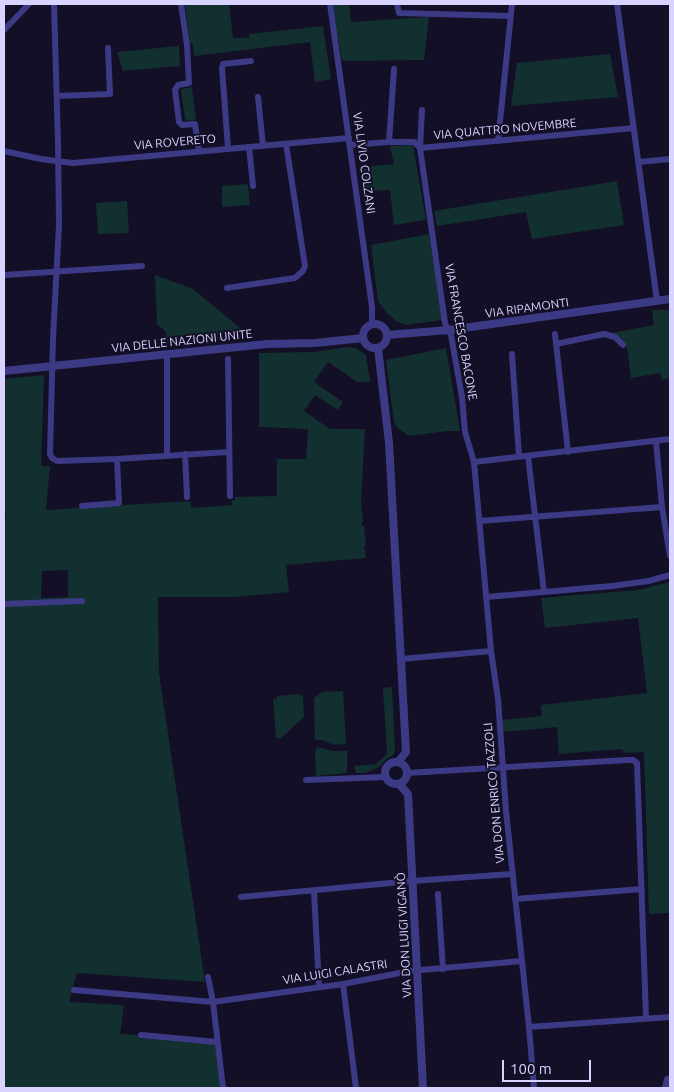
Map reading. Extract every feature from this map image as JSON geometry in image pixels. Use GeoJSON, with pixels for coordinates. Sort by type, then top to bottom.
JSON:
{"type":"FeatureCollection","features":[{"type":"Feature","properties":{"kind":"street"},"geometry":{"type":"LineString","coordinates":[[4,30],[29,4]]}},
{"type":"Feature","properties":{"kind":"street"},"geometry":{"type":"LineString","coordinates":[[54,4],[59,225],[50,454],[57,461],[229,452]]}},
{"type":"Feature","properties":{"kind":"street"},"geometry":{"type":"LineString","coordinates":[[181,4],[190,83],[178,85],[175,90],[179,122],[182,125],[195,124],[199,151]]}},
{"type":"Feature","properties":{"kind":"street","name":"VIA LIVIO COLZANI"},"geometry":{"type":"LineString","coordinates":[[330,4],[372,307],[372,325]]}},
{"type":"Feature","properties":{"kind":"street"},"geometry":{"type":"LineString","coordinates":[[397,4],[399,13],[511,16]]}},
{"type":"Feature","properties":{"kind":"street"},"geometry":{"type":"LineString","coordinates":[[498,140],[512,4]]}},
{"type":"Feature","properties":{"kind":"street"},"geometry":{"type":"LineString","coordinates":[[616,4],[657,301]]}},
{"type":"Feature","properties":{"kind":"street"},"geometry":{"type":"LineString","coordinates":[[57,96],[110,94],[108,48]]}},
{"type":"Feature","properties":{"kind":"street"},"geometry":{"type":"LineString","coordinates":[[228,148],[222,68],[224,64],[251,61]]}},
{"type":"Feature","properties":{"kind":"street"},"geometry":{"type":"LineString","coordinates":[[390,142],[394,68]]}},
{"type":"Feature","properties":{"kind":"street"},"geometry":{"type":"LineString","coordinates":[[258,97],[263,146]]}},
{"type":"Feature","properties":{"kind":"street","name":"VIA FRANCESCO BACONE"},"geometry":{"type":"LineString","coordinates":[[422,110],[420,148],[445,323],[449,330],[462,397],[465,432],[474,462],[479,521]]}},
{"type":"Feature","properties":{"kind":"street","name":"VIA QUATTRO NOVEMBRE"},"geometry":{"type":"LineString","coordinates":[[349,141],[414,142],[420,148],[634,128]]}},
{"type":"Feature","properties":{"kind":"street","name":"VIA ROVERETO"},"geometry":{"type":"LineString","coordinates":[[4,152],[73,163],[228,148],[349,141]]}},
{"type":"Feature","properties":{"kind":"street"},"geometry":{"type":"LineString","coordinates":[[227,288],[295,278],[304,271],[305,266],[286,144]]}},
{"type":"Feature","properties":{"kind":"street"},"geometry":{"type":"LineString","coordinates":[[249,147],[253,186]]}},
{"type":"Feature","properties":{"kind":"street"},"geometry":{"type":"LineString","coordinates":[[639,162],[670,159]]}},
{"type":"Feature","properties":{"kind":"street"},"geometry":{"type":"LineString","coordinates":[[4,275],[142,266]]}},
{"type":"Feature","properties":{"kind":"street","name":"VIA RIPAMONTI"},"geometry":{"type":"LineString","coordinates":[[387,335],[449,330],[670,299]]}},
{"type":"Feature","properties":{"kind":"street"},"geometry":{"type":"LineString","coordinates":[[372,325],[380,325],[387,335],[385,343],[378,348],[370,348],[363,338],[365,329],[372,325]]}},
{"type":"Feature","properties":{"kind":"street"},"geometry":{"type":"LineString","coordinates":[[555,334],[568,452]]}},
{"type":"Feature","properties":{"kind":"street"},"geometry":{"type":"LineString","coordinates":[[556,344],[604,334],[615,337],[624,345]]}},
{"type":"Feature","properties":{"kind":"street","name":"VIA DELLE NAZIONI UNITE"},"geometry":{"type":"LineString","coordinates":[[4,371],[267,344],[315,343],[363,338]]}},
{"type":"Feature","properties":{"kind":"street"},"geometry":{"type":"LineString","coordinates":[[378,348],[389,438],[406,752],[398,762],[392,763],[385,770],[386,777],[392,783],[399,784],[405,780],[407,773],[404,766],[398,762]]}},
{"type":"Feature","properties":{"kind":"street"},"geometry":{"type":"LineString","coordinates":[[166,455],[167,354]]}},
{"type":"Feature","properties":{"kind":"street"},"geometry":{"type":"LineString","coordinates":[[512,354],[519,456]]}},
{"type":"Feature","properties":{"kind":"street"},"geometry":{"type":"LineString","coordinates":[[228,359],[230,496]]}},
{"type":"Feature","properties":{"kind":"street"},"geometry":{"type":"LineString","coordinates":[[474,462],[670,439]]}},
{"type":"Feature","properties":{"kind":"street"},"geometry":{"type":"LineString","coordinates":[[656,441],[662,507],[670,556]]}},
{"type":"Feature","properties":{"kind":"street"},"geometry":{"type":"LineString","coordinates":[[185,454],[187,497]]}},
{"type":"Feature","properties":{"kind":"street"},"geometry":{"type":"LineString","coordinates":[[528,456],[544,592]]}},
{"type":"Feature","properties":{"kind":"street"},"geometry":{"type":"LineString","coordinates":[[82,506],[119,503],[117,459]]}},
{"type":"Feature","properties":{"kind":"street"},"geometry":{"type":"LineString","coordinates":[[479,521],[662,507]]}},
{"type":"Feature","properties":{"kind":"street","name":"VIA DON ENRICO TAZZOLI"},"geometry":{"type":"LineString","coordinates":[[479,521],[491,652],[498,699],[512,874],[534,1088]]}},
{"type":"Feature","properties":{"kind":"street"},"geometry":{"type":"LineString","coordinates":[[486,597],[612,586],[649,581],[670,575]]}},
{"type":"Feature","properties":{"kind":"street"},"geometry":{"type":"LineString","coordinates":[[4,604],[82,601]]}},
{"type":"Feature","properties":{"kind":"street"},"geometry":{"type":"LineString","coordinates":[[401,659],[491,652]]}},
{"type":"Feature","properties":{"kind":"street"},"geometry":{"type":"LineString","coordinates":[[407,773],[633,760],[637,763],[639,768],[646,1018]]}},
{"type":"Feature","properties":{"kind":"street"},"geometry":{"type":"LineString","coordinates":[[306,780],[386,777]]}},
{"type":"Feature","properties":{"kind":"street","name":"VIA DON LUIGI VIGANÒ"},"geometry":{"type":"LineString","coordinates":[[399,784],[408,794],[423,1088]]}},
{"type":"Feature","properties":{"kind":"street"},"geometry":{"type":"LineString","coordinates":[[241,897],[512,874]]}},
{"type":"Feature","properties":{"kind":"street"},"geometry":{"type":"LineString","coordinates":[[515,899],[642,889]]}},
{"type":"Feature","properties":{"kind":"street"},"geometry":{"type":"LineString","coordinates":[[314,891],[319,987]]}},
{"type":"Feature","properties":{"kind":"street"},"geometry":{"type":"LineString","coordinates":[[438,894],[443,969]]}},
{"type":"Feature","properties":{"kind":"street","name":"VIA LUIGI CALASTRI"},"geometry":{"type":"LineString","coordinates":[[74,990],[213,1002],[343,984],[417,971],[522,961]]}},
{"type":"Feature","properties":{"kind":"street"},"geometry":{"type":"LineString","coordinates":[[208,977],[213,1002],[223,1088]]}},
{"type":"Feature","properties":{"kind":"street"},"geometry":{"type":"LineString","coordinates":[[343,984],[356,1088]]}},
{"type":"Feature","properties":{"kind":"street"},"geometry":{"type":"LineString","coordinates":[[529,1027],[646,1018],[670,1018]]}},
{"type":"Feature","properties":{"kind":"street"},"geometry":{"type":"LineString","coordinates":[[141,1035],[217,1042]]}},
{"type":"Feature","properties":{"kind":"street"},"geometry":{"type":"LineString","coordinates":[[666,1088],[667,1079],[670,1078]]}},
{"type":"Feature","properties":{"kind":"green space"},"geometry":{"type":"Polygon","coordinates":[[[185,4],[229,4],[233,38],[249,38],[249,34],[323,26],[331,79],[315,82],[310,42],[194,56],[193,44],[190,43],[185,4]]]}},
{"type":"Feature","properties":{"kind":"green space"},"geometry":{"type":"Polygon","coordinates":[[[332,4],[349,4],[351,22],[429,17],[424,60],[342,61],[332,4]]]}},
{"type":"Feature","properties":{"kind":"green space"},"geometry":{"type":"Polygon","coordinates":[[[179,46],[180,66],[123,71],[117,52],[179,46]]]}},
{"type":"Feature","properties":{"kind":"green space"},"geometry":{"type":"Polygon","coordinates":[[[610,54],[618,97],[511,106],[517,63],[610,54]]]}},
{"type":"Feature","properties":{"kind":"green space"},"geometry":{"type":"Polygon","coordinates":[[[192,87],[196,120],[186,121],[181,89],[192,87]]]}},
{"type":"Feature","properties":{"kind":"green space"},"geometry":{"type":"Polygon","coordinates":[[[413,145],[426,220],[394,225],[390,190],[363,191],[360,167],[394,164],[390,146],[413,145]]]}},
{"type":"Feature","properties":{"kind":"green space"},"geometry":{"type":"Polygon","coordinates":[[[617,181],[624,225],[532,239],[526,212],[437,226],[434,211],[617,181]]]}},
{"type":"Feature","properties":{"kind":"green space"},"geometry":{"type":"Polygon","coordinates":[[[248,184],[250,205],[222,207],[222,186],[248,184]]]}},
{"type":"Feature","properties":{"kind":"green space"},"geometry":{"type":"Polygon","coordinates":[[[127,201],[129,233],[98,234],[96,203],[127,201]]]}},
{"type":"Feature","properties":{"kind":"green space"},"geometry":{"type":"Polygon","coordinates":[[[429,234],[442,320],[406,325],[396,321],[378,301],[371,245],[429,234]]]}},
{"type":"Feature","properties":{"kind":"green space"},"geometry":{"type":"Polygon","coordinates":[[[155,275],[193,289],[245,332],[178,339],[178,344],[167,344],[166,332],[157,324],[155,275]]]}},
{"type":"Feature","properties":{"kind":"green space"},"geometry":{"type":"Polygon","coordinates":[[[652,310],[670,310],[670,378],[662,380],[660,373],[631,378],[627,347],[622,340],[612,333],[654,325],[652,310]]]}},
{"type":"Feature","properties":{"kind":"green space"},"geometry":{"type":"Polygon","coordinates":[[[350,347],[356,348],[366,355],[370,382],[357,382],[328,362],[314,382],[343,402],[338,410],[315,395],[304,411],[330,429],[365,429],[361,502],[366,558],[286,565],[289,592],[236,597],[158,597],[159,673],[205,982],[77,973],[69,1002],[124,1005],[120,1034],[139,1035],[139,1038],[215,1044],[221,1088],[4,1088],[4,530],[6,513],[4,512],[4,379],[43,375],[44,377],[41,466],[50,466],[46,510],[190,501],[191,508],[232,505],[232,500],[235,500],[235,497],[277,496],[277,459],[306,459],[308,429],[259,427],[259,353],[314,352],[350,347]],[[68,570],[42,571],[41,598],[68,597],[68,570]]]}},
{"type":"Feature","properties":{"kind":"green space"},"geometry":{"type":"Polygon","coordinates":[[[446,348],[460,431],[409,436],[394,423],[386,360],[446,348]]]}},
{"type":"Feature","properties":{"kind":"green space"},"geometry":{"type":"Polygon","coordinates":[[[670,582],[670,913],[649,914],[644,752],[626,753],[621,749],[559,754],[557,727],[503,732],[502,720],[542,716],[541,705],[647,693],[638,618],[545,628],[541,598],[638,590],[670,582]]]}},
{"type":"Feature","properties":{"kind":"green space"},"geometry":{"type":"Polygon","coordinates":[[[392,687],[395,751],[379,767],[365,773],[356,773],[354,766],[376,764],[387,754],[383,688],[392,687]]]}},
{"type":"Feature","properties":{"kind":"green space"},"geometry":{"type":"Polygon","coordinates":[[[343,691],[346,744],[334,745],[322,740],[315,740],[314,698],[322,692],[343,691]]]}},
{"type":"Feature","properties":{"kind":"green space"},"geometry":{"type":"Polygon","coordinates":[[[299,694],[303,696],[304,717],[281,738],[276,738],[273,699],[277,699],[277,696],[299,694]]]}},
{"type":"Feature","properties":{"kind":"green space"},"geometry":{"type":"Polygon","coordinates":[[[317,747],[333,751],[347,751],[347,773],[316,776],[315,753],[317,747]]]}}]}
